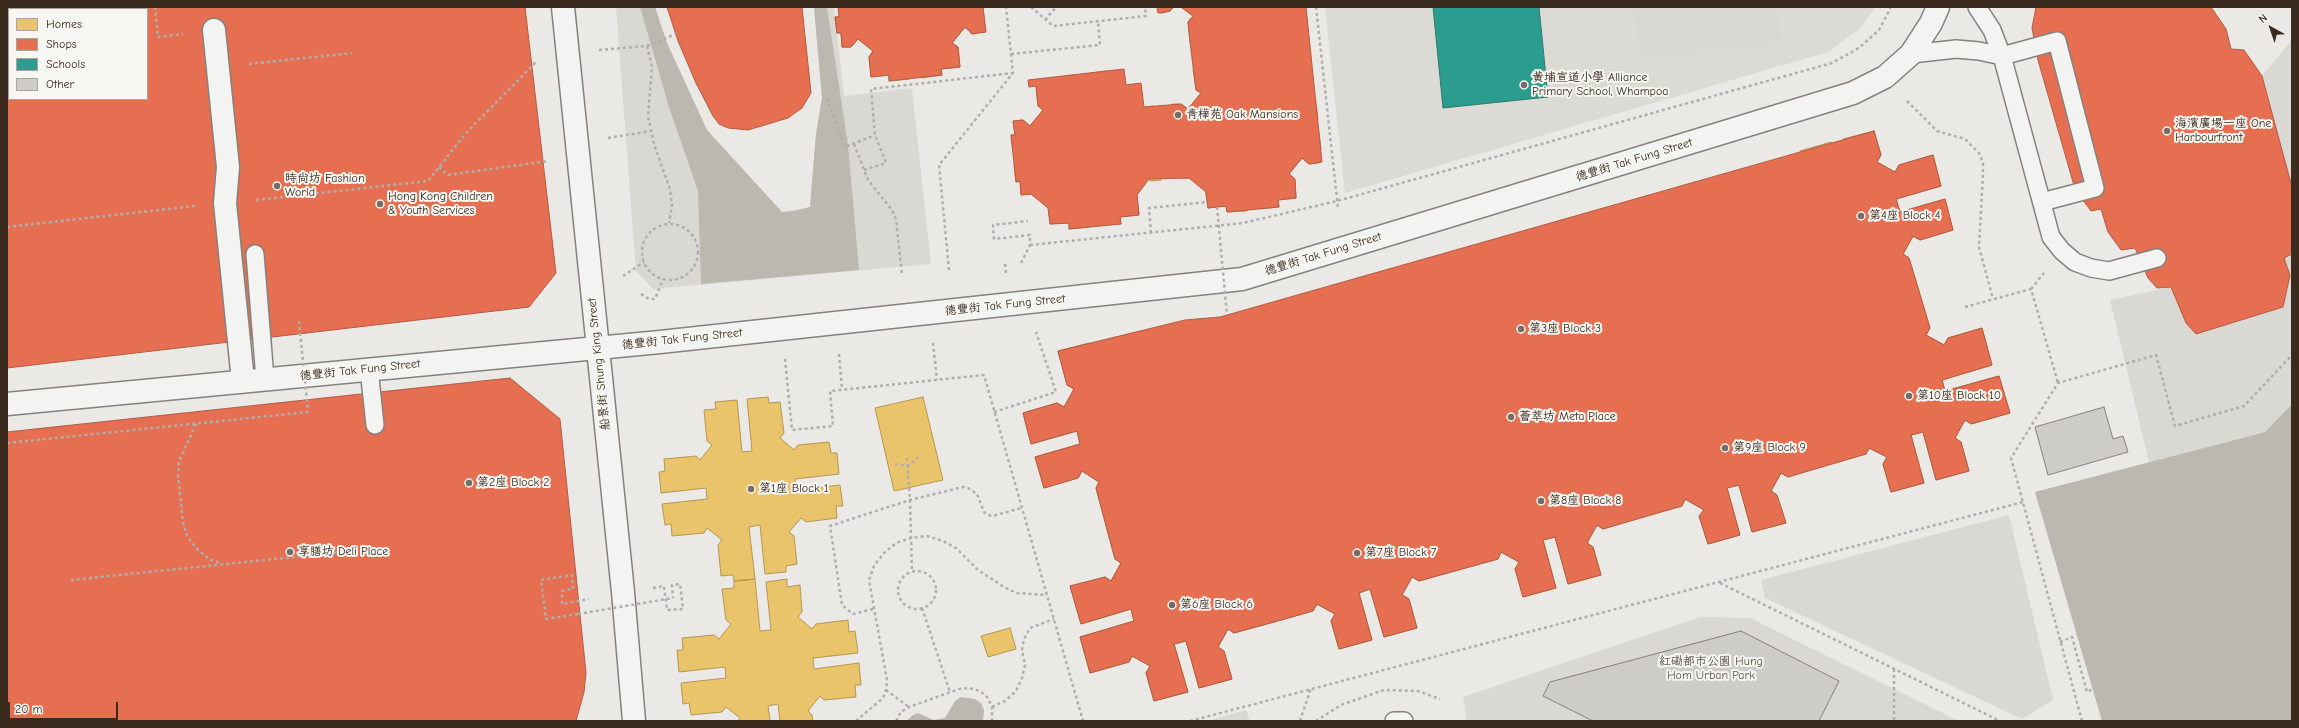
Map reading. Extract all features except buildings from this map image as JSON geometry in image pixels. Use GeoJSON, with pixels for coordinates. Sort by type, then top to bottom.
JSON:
{"type":"FeatureCollection","features":[{"type":"Feature","properties":{"kind":"street","name":"船景街 Shung King Street"},"geometry":{"type":"LineString","coordinates":[[563,7],[623,592],[634,721]]}},
{"type":"Feature","properties":{"kind":"street","name":"德豐街 Tak Fung Street"},"geometry":{"type":"LineString","coordinates":[[7,404],[915,315],[1242,279],[1853,93],[1885,78],[1911,54],[1931,23],[1938,7]]}},
{"type":"Feature","properties":{"kind":"street"},"geometry":{"type":"LineString","coordinates":[[214,30],[228,167],[225,203],[243,381]]}},
{"type":"Feature","properties":{"kind":"lane"},"geometry":{"type":"LineString","coordinates":[[1977,7],[1992,30],[2002,56],[2051,237],[2062,251],[2075,262],[2092,268],[2109,271],[2157,258]]}},
{"type":"Feature","properties":{"kind":"lane"},"geometry":{"type":"LineString","coordinates":[[1911,54],[1956,49],[1979,51],[2002,56],[2057,41],[2095,188],[2042,202]]}},
{"type":"Feature","properties":{"kind":"lane"},"geometry":{"type":"LineString","coordinates":[[255,254],[265,379]]}},
{"type":"Feature","properties":{"kind":"lane"},"geometry":{"type":"LineString","coordinates":[[369,369],[375,425]]}},
{"type":"Feature","properties":{"kind":"lane"},"geometry":{"type":"LineString","coordinates":[[1394,721],[1404,721]]}},
{"type":"Feature","properties":{"kind":"path"},"geometry":{"type":"LineString","coordinates":[[155,7],[158,37]]}},
{"type":"Feature","properties":{"kind":"path"},"geometry":{"type":"LineString","coordinates":[[949,270],[939,166],[1013,73],[1006,7]]}},
{"type":"Feature","properties":{"kind":"path"},"geometry":{"type":"LineString","coordinates":[[1031,7],[1053,26],[1146,16],[1145,7]]}},
{"type":"Feature","properties":{"kind":"path"},"geometry":{"type":"LineString","coordinates":[[1045,20],[1056,7]]}},
{"type":"Feature","properties":{"kind":"path"},"geometry":{"type":"LineString","coordinates":[[1316,7],[1338,208]]}},
{"type":"Feature","properties":{"kind":"path"},"geometry":{"type":"LineString","coordinates":[[1030,245],[1243,223],[1337,201],[1832,63],[1860,48],[1879,30],[1891,7]]}},
{"type":"Feature","properties":{"kind":"path"},"geometry":{"type":"LineString","coordinates":[[1011,54],[1100,45],[1098,21]]}},
{"type":"Feature","properties":{"kind":"path"},"geometry":{"type":"LineString","coordinates":[[598,50],[647,46],[676,34]]}},
{"type":"Feature","properties":{"kind":"path"},"geometry":{"type":"LineString","coordinates":[[647,46],[652,67],[648,102],[651,131],[670,189],[672,206],[669,223]]}},
{"type":"Feature","properties":{"kind":"path"},"geometry":{"type":"LineString","coordinates":[[218,67],[352,53]]}},
{"type":"Feature","properties":{"kind":"path"},"geometry":{"type":"LineString","coordinates":[[539,59],[467,132],[439,167],[448,175],[548,162]]}},
{"type":"Feature","properties":{"kind":"path"},"geometry":{"type":"LineString","coordinates":[[864,170],[886,163],[875,135],[871,89],[1013,73]]}},
{"type":"Feature","properties":{"kind":"path"},"geometry":{"type":"LineString","coordinates":[[828,98],[845,147],[875,135]]}},
{"type":"Feature","properties":{"kind":"path"},"geometry":{"type":"LineString","coordinates":[[1907,101],[1937,131],[1965,139],[1979,153],[1983,173],[1980,247],[1993,299]]}},
{"type":"Feature","properties":{"kind":"path"},"geometry":{"type":"LineString","coordinates":[[607,138],[651,131]]}},
{"type":"Feature","properties":{"kind":"path"},"geometry":{"type":"LineString","coordinates":[[854,144],[868,180],[889,206],[896,219],[902,275]]}},
{"type":"Feature","properties":{"kind":"path"},"geometry":{"type":"LineString","coordinates":[[1151,233],[1149,208],[1207,202]]}},
{"type":"Feature","properties":{"kind":"path"},"geometry":{"type":"LineString","coordinates":[[1217,207],[1227,315]]}},
{"type":"Feature","properties":{"kind":"path"},"geometry":{"type":"LineString","coordinates":[[1021,263],[1030,245],[1030,235],[994,239],[993,225],[1028,221]]}},
{"type":"Feature","properties":{"kind":"path"},"geometry":{"type":"LineString","coordinates":[[669,223],[683,227],[693,236],[698,249],[696,262],[689,273],[676,279],[663,279],[651,273],[644,262],[642,248],[647,236],[657,226],[669,223]]}},
{"type":"Feature","properties":{"kind":"path"},"geometry":{"type":"LineString","coordinates":[[623,276],[644,262]]}},
{"type":"Feature","properties":{"kind":"path"},"geometry":{"type":"LineString","coordinates":[[641,294],[649,299],[655,299],[663,279]]}},
{"type":"Feature","properties":{"kind":"path"},"geometry":{"type":"LineString","coordinates":[[1965,307],[2031,289],[2058,383]]}},
{"type":"Feature","properties":{"kind":"path"},"geometry":{"type":"LineString","coordinates":[[7,443],[308,412],[299,321]]}},
{"type":"Feature","properties":{"kind":"path"},"geometry":{"type":"LineString","coordinates":[[994,412],[1056,392],[1036,332]]}},
{"type":"Feature","properties":{"kind":"path"},"geometry":{"type":"LineString","coordinates":[[933,342],[937,380]]}},
{"type":"Feature","properties":{"kind":"path"},"geometry":{"type":"LineString","coordinates":[[839,352],[842,389]]}},
{"type":"Feature","properties":{"kind":"path"},"geometry":{"type":"LineString","coordinates":[[2082,721],[2012,458],[2058,383],[2156,355],[2175,426],[2244,406],[2292,355]]}},
{"type":"Feature","properties":{"kind":"path"},"geometry":{"type":"LineString","coordinates":[[785,357],[792,430],[834,426],[830,391],[984,375],[1083,721]]}},
{"type":"Feature","properties":{"kind":"path"},"geometry":{"type":"LineString","coordinates":[[196,424],[179,462],[178,476],[183,522],[187,536],[197,549],[209,559],[222,564]]}},
{"type":"Feature","properties":{"kind":"path"},"geometry":{"type":"LineString","coordinates":[[895,464],[908,466],[921,455]]}},
{"type":"Feature","properties":{"kind":"path"},"geometry":{"type":"LineString","coordinates":[[907,458],[912,571]]}},
{"type":"Feature","properties":{"kind":"path"},"geometry":{"type":"LineString","coordinates":[[873,609],[852,614],[842,606],[830,526],[910,500],[968,488],[977,494],[984,512],[988,515],[992,516],[1022,508]]}},
{"type":"Feature","properties":{"kind":"path"},"geometry":{"type":"LineString","coordinates":[[1190,721],[2023,502]]}},
{"type":"Feature","properties":{"kind":"path"},"geometry":{"type":"LineString","coordinates":[[856,721],[883,698],[886,690],[887,680],[873,609],[869,580],[874,566],[884,553],[896,543],[911,538],[927,536],[943,541],[956,548],[967,561],[991,580],[1010,590],[1018,593],[1047,595]]}},
{"type":"Feature","properties":{"kind":"path"},"geometry":{"type":"LineString","coordinates":[[71,580],[352,551]]}},
{"type":"Feature","properties":{"kind":"path"},"geometry":{"type":"LineString","coordinates":[[912,571],[926,573],[932,577],[936,584],[934,599],[922,608],[907,607],[898,595],[900,580],[912,571]]}},
{"type":"Feature","properties":{"kind":"path"},"geometry":{"type":"LineString","coordinates":[[589,599],[562,604],[562,591],[573,589],[572,575],[541,580],[546,619],[578,614],[673,598],[672,585],[680,584],[683,609],[667,610],[664,586],[652,588]]}},
{"type":"Feature","properties":{"kind":"path"},"geometry":{"type":"LineString","coordinates":[[1719,583],[2000,721]]}},
{"type":"Feature","properties":{"kind":"path"},"geometry":{"type":"LineString","coordinates":[[922,608],[950,692]]}},
{"type":"Feature","properties":{"kind":"path"},"geometry":{"type":"LineString","coordinates":[[992,707],[1005,701],[1016,691],[1022,678],[1025,664],[1022,650],[1024,639],[1030,628],[1054,619]]}},
{"type":"Feature","properties":{"kind":"path"},"geometry":{"type":"LineString","coordinates":[[2060,642],[2072,637],[2087,692],[2093,689]]}},
{"type":"Feature","properties":{"kind":"path"},"geometry":{"type":"LineString","coordinates":[[1894,669],[1894,721]]}},
{"type":"Feature","properties":{"kind":"path"},"geometry":{"type":"LineString","coordinates":[[896,721],[901,712],[909,707],[950,692],[969,688],[980,691],[988,698],[992,707],[992,721]]}},
{"type":"Feature","properties":{"kind":"path"},"geometry":{"type":"LineString","coordinates":[[1300,721],[1311,688]]}},
{"type":"Feature","properties":{"kind":"path"},"geometry":{"type":"LineString","coordinates":[[886,690],[909,707]]}},
{"type":"Feature","properties":{"kind":"shaded area"},"geometry":{"type":"Polygon","coordinates":[[[640,7],[655,7],[667,43],[707,130],[782,212],[795,211],[810,207],[816,134],[822,98],[814,7],[827,7],[848,145],[859,270],[701,284],[698,191],[669,107],[640,7]]]}},
{"type":"Feature","properties":{"kind":"shaded area","name":"黃埔宣道小學 Alliance Primary School, Whampoa"},"geometry":{"type":"Polygon","coordinates":[[[1325,7],[1876,7],[1858,30],[1828,52],[1345,193],[1325,7]]]}},
{"type":"Feature","properties":{"kind":"shaded area"},"geometry":{"type":"Polygon","coordinates":[[[2292,404],[2292,721],[2102,721],[2035,492],[2265,432],[2292,404]]]}},
{"type":"Feature","properties":{"kind":"shaded area"},"geometry":{"type":"Polygon","coordinates":[[[961,697],[975,699],[981,703],[984,710],[983,721],[906,721],[918,713],[934,720],[945,718],[955,701],[961,697]]]}},
{"type":"Feature","properties":{"kind":"green space"},"geometry":{"type":"Polygon","coordinates":[[[616,7],[655,7],[667,43],[707,130],[782,212],[810,207],[816,134],[822,98],[814,7],[834,7],[844,96],[912,88],[931,264],[653,289],[636,271],[616,7]]]}},
{"type":"Feature","properties":{"kind":"green space"},"geometry":{"type":"Polygon","coordinates":[[[1634,7],[1778,7],[1782,43],[1639,59],[1634,7]]]}},
{"type":"Feature","properties":{"kind":"green space"},"geometry":{"type":"Polygon","coordinates":[[[2292,40],[2292,187],[2262,76],[2292,40]]]}},
{"type":"Feature","properties":{"kind":"green space"},"geometry":{"type":"Polygon","coordinates":[[[2292,254],[2292,404],[2265,432],[2149,462],[2110,300],[2171,287],[2196,334],[2283,307],[2290,275],[2284,258],[2292,254]]]}},
{"type":"Feature","properties":{"kind":"green space"},"geometry":{"type":"Polygon","coordinates":[[[2009,515],[2053,700],[2022,719],[1765,598],[1761,580],[2009,515]]]}},
{"type":"Feature","properties":{"kind":"green space","name":"紅磡都市公園 Hung Hom Urban Park"},"geometry":{"type":"Polygon","coordinates":[[[1700,617],[1750,618],[1959,721],[1467,721],[1463,697],[1700,617]]]}},
{"type":"Feature","properties":{"kind":"green space"},"geometry":{"type":"Polygon","coordinates":[[[1246,710],[1250,721],[1207,721],[1246,710]]]}},
{"type":"Feature","properties":{"kind":"place","name":"黃埔宣道小學 Alliance Primary School, Whampoa"},"geometry":{"type":"Point","coordinates":[1524,85]}},
{"type":"Feature","properties":{"kind":"place","name":"青樺苑 Oak Mansions"},"geometry":{"type":"Point","coordinates":[1178,115]}},
{"type":"Feature","properties":{"kind":"place","name":"海濱廣場一座 One Harbourfront"},"geometry":{"type":"Point","coordinates":[2167,131]}},
{"type":"Feature","properties":{"kind":"place","name":"時尚坊 Fashion World"},"geometry":{"type":"Point","coordinates":[277,186]}},
{"type":"Feature","properties":{"kind":"place","name":"Hong Kong Children & Youth Services"},"geometry":{"type":"Point","coordinates":[380,204]}},
{"type":"Feature","properties":{"kind":"place","name":"第4座 Block 4"},"geometry":{"type":"Point","coordinates":[1861,216]}},
{"type":"Feature","properties":{"kind":"place","name":"第3座 Block 3"},"geometry":{"type":"Point","coordinates":[1521,329]}},
{"type":"Feature","properties":{"kind":"place","name":"第10座 Block 10"},"geometry":{"type":"Point","coordinates":[1909,396]}},
{"type":"Feature","properties":{"kind":"place","name":"薈萃坊 Meta Place"},"geometry":{"type":"Point","coordinates":[1511,417]}},
{"type":"Feature","properties":{"kind":"place","name":"第9座 Block 9"},"geometry":{"type":"Point","coordinates":[1725,448]}},
{"type":"Feature","properties":{"kind":"place","name":"第2座 Block 2"},"geometry":{"type":"Point","coordinates":[469,483]}},
{"type":"Feature","properties":{"kind":"place","name":"第1座 Block 1"},"geometry":{"type":"Point","coordinates":[751,489]}},
{"type":"Feature","properties":{"kind":"place","name":"第8座 Block 8"},"geometry":{"type":"Point","coordinates":[1541,501]}},
{"type":"Feature","properties":{"kind":"place","name":"享膳坊 Deli Place"},"geometry":{"type":"Point","coordinates":[290,552]}},
{"type":"Feature","properties":{"kind":"place","name":"第7座 Block 7"},"geometry":{"type":"Point","coordinates":[1357,553]}},
{"type":"Feature","properties":{"kind":"place","name":"第6座 Block 6"},"geometry":{"type":"Point","coordinates":[1172,605]}}]}
